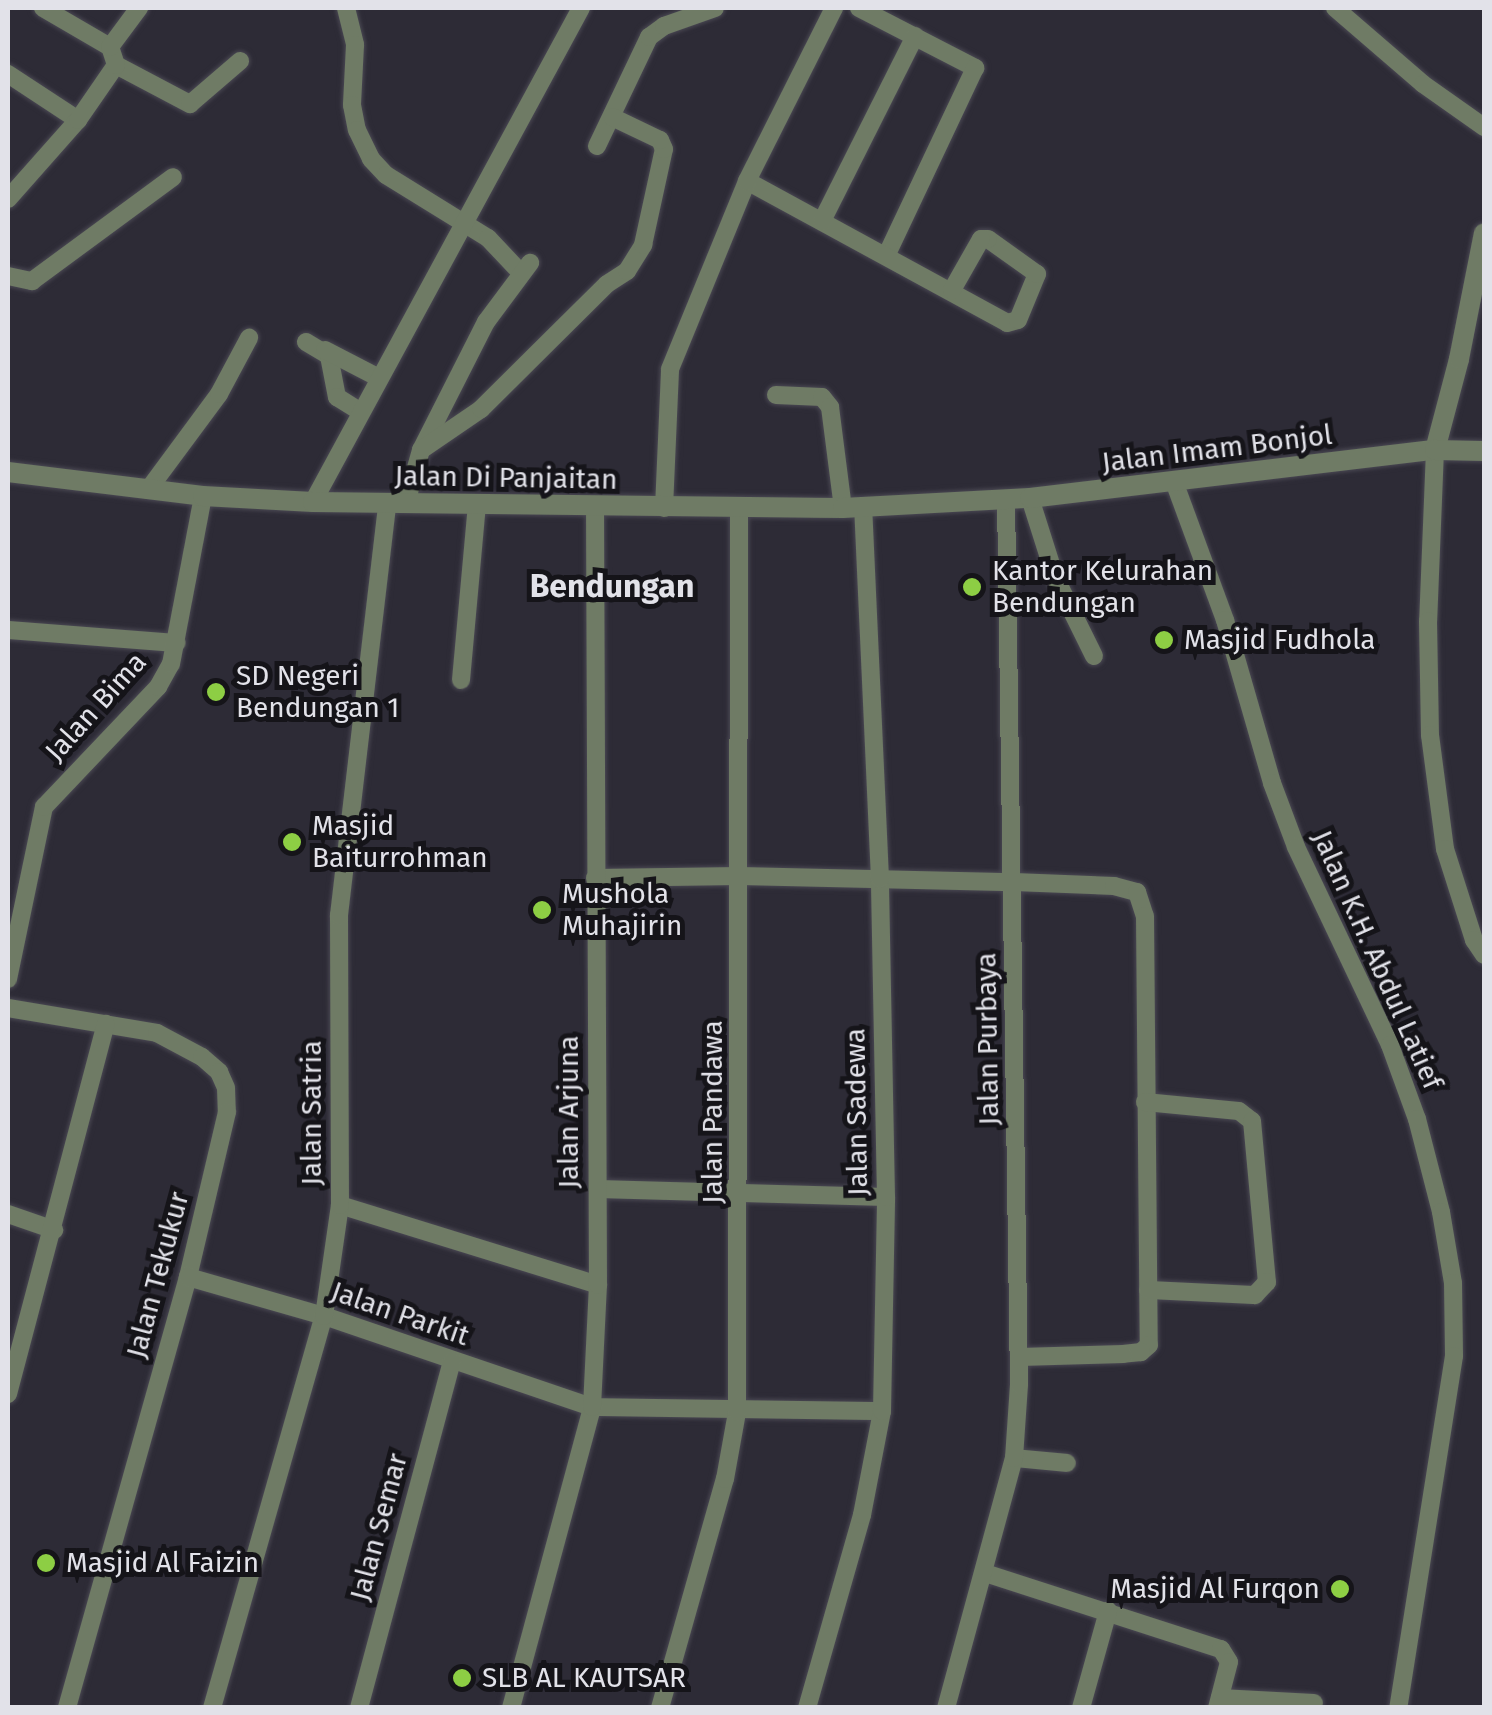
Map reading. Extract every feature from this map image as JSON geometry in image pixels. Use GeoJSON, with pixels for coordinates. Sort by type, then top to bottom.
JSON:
{"type":"FeatureCollection","features":[{"type":"Feature","properties":{"kind":"street"},"geometry":{"type":"LineString","coordinates":[[43,8],[190,104],[240,61]]}},
{"type":"Feature","properties":{"kind":"street"},"geometry":{"type":"LineString","coordinates":[[9,195],[78,120],[139,8]]}},
{"type":"Feature","properties":{"kind":"street"},"geometry":{"type":"LineString","coordinates":[[346,8],[355,45],[352,105],[357,130],[371,159],[386,175],[462,221]]}},
{"type":"Feature","properties":{"kind":"street"},"geometry":{"type":"LineString","coordinates":[[313,502],[580,8]]}},
{"type":"Feature","properties":{"kind":"street"},"geometry":{"type":"LineString","coordinates":[[597,146],[649,38],[664,26],[715,8]]}},
{"type":"Feature","properties":{"kind":"street"},"geometry":{"type":"LineString","coordinates":[[664,508],[670,369],[746,181],[834,8]]}},
{"type":"Feature","properties":{"kind":"street"},"geometry":{"type":"LineString","coordinates":[[859,8],[972,64],[976,74],[888,254]]}},
{"type":"Feature","properties":{"kind":"street"},"geometry":{"type":"LineString","coordinates":[[1335,8],[1432,92],[1484,127]]}},
{"type":"Feature","properties":{"kind":"street"},"geometry":{"type":"LineString","coordinates":[[822,221],[915,36]]}},
{"type":"Feature","properties":{"kind":"street"},"geometry":{"type":"LineString","coordinates":[[8,74],[78,120]]}},
{"type":"Feature","properties":{"kind":"street"},"geometry":{"type":"LineString","coordinates":[[422,450],[482,409],[607,284],[627,272],[643,245],[664,149],[660,140],[612,117]]}},
{"type":"Feature","properties":{"kind":"street"},"geometry":{"type":"LineString","coordinates":[[8,276],[32,281],[174,177]]}},
{"type":"Feature","properties":{"kind":"street"},"geometry":{"type":"LineString","coordinates":[[746,181],[1014,323],[1037,274],[988,239],[981,239],[952,290]]}},
{"type":"Feature","properties":{"kind":"street","name":"Jalan Satria"},"geometry":{"type":"LineString","coordinates":[[212,1708],[324,1316],[340,1205],[339,915],[396,503],[486,322],[525,268],[462,221]]}},
{"type":"Feature","properties":{"kind":"street"},"geometry":{"type":"LineString","coordinates":[[1484,232],[1459,359],[1435,450],[1428,621],[1430,735],[1446,849],[1474,940],[1484,954]]}},
{"type":"Feature","properties":{"kind":"street"},"geometry":{"type":"LineString","coordinates":[[148,490],[218,394],[249,338]]}},
{"type":"Feature","properties":{"kind":"street"},"geometry":{"type":"LineString","coordinates":[[306,342],[379,378]]}},
{"type":"Feature","properties":{"kind":"street"},"geometry":{"type":"LineString","coordinates":[[325,350],[333,392],[361,412]]}},
{"type":"Feature","properties":{"kind":"street","name":"Jalan Sadewa"},"geometry":{"type":"LineString","coordinates":[[776,395],[822,397],[830,407],[853,507],[880,879],[886,1197],[882,1411],[862,1516],[807,1708]]}},
{"type":"Feature","properties":{"kind":"street","name":"Jalan Imam Bonjol"},"geometry":{"type":"LineString","coordinates":[[1006,500],[1176,484],[1435,450],[1484,451]]}},
{"type":"Feature","properties":{"kind":"street","name":"Jalan Di Panjaitan"},"geometry":{"type":"LineString","coordinates":[[8,472],[203,496],[313,502],[664,508],[853,507],[1006,500]]}},
{"type":"Feature","properties":{"kind":"street","name":"Jalan K.H. Abdul Latief"},"geometry":{"type":"LineString","coordinates":[[1176,484],[1225,620],[1272,783],[1407,1087],[1441,1212],[1453,1283],[1454,1356],[1398,1708]]}},
{"type":"Feature","properties":{"kind":"street","name":"Jalan Bima"},"geometry":{"type":"LineString","coordinates":[[8,978],[44,806],[158,687],[177,643],[203,496]]}},
{"type":"Feature","properties":{"kind":"street"},"geometry":{"type":"LineString","coordinates":[[1030,498],[1055,577],[1094,656]]}},
{"type":"Feature","properties":{"kind":"street","name":"Jalan Purbaya"},"geometry":{"type":"LineString","coordinates":[[946,1708],[1014,1458],[1020,1356],[1006,500]]}},
{"type":"Feature","properties":{"kind":"street"},"geometry":{"type":"LineString","coordinates":[[461,680],[477,504]]}},
{"type":"Feature","properties":{"kind":"street","name":"Jalan Arjuna"},"geometry":{"type":"LineString","coordinates":[[511,1708],[592,1407],[598,1284],[594,506]]}},
{"type":"Feature","properties":{"kind":"street","name":"Jalan Pandawa"},"geometry":{"type":"LineString","coordinates":[[660,1708],[725,1479],[737,1412],[739,506]]}},
{"type":"Feature","properties":{"kind":"street","name":"Jalan Bima"},"geometry":{"type":"LineString","coordinates":[[8,630],[177,643]]}},
{"type":"Feature","properties":{"kind":"street"},"geometry":{"type":"LineString","coordinates":[[595,878],[740,876],[1014,882],[1129,888],[1143,900],[1149,1345],[1141,1352],[1020,1356]]}},
{"type":"Feature","properties":{"kind":"street","name":"Jalan Tekukur"},"geometry":{"type":"LineString","coordinates":[[8,1008],[176,1040],[219,1072],[226,1088],[228,1112],[188,1277],[67,1708]]}},
{"type":"Feature","properties":{"kind":"street"},"geometry":{"type":"LineString","coordinates":[[8,1394],[14,1342],[54,1230],[106,1024]]}},
{"type":"Feature","properties":{"kind":"street"},"geometry":{"type":"LineString","coordinates":[[1145,1102],[1240,1111],[1252,1122],[1268,1282],[1254,1296],[1148,1290]]}},
{"type":"Feature","properties":{"kind":"street"},"geometry":{"type":"LineString","coordinates":[[598,1189],[886,1197]]}},
{"type":"Feature","properties":{"kind":"street"},"geometry":{"type":"LineString","coordinates":[[340,1205],[598,1284]]}},
{"type":"Feature","properties":{"kind":"street"},"geometry":{"type":"LineString","coordinates":[[8,1214],[54,1230]]}},
{"type":"Feature","properties":{"kind":"street","name":"Jalan Parkit"},"geometry":{"type":"LineString","coordinates":[[188,1277],[324,1316],[592,1407],[882,1411]]}},
{"type":"Feature","properties":{"kind":"street","name":"Jalan Semar"},"geometry":{"type":"LineString","coordinates":[[359,1708],[452,1361]]}},
{"type":"Feature","properties":{"kind":"street"},"geometry":{"type":"LineString","coordinates":[[1014,1458],[1067,1463]]}},
{"type":"Feature","properties":{"kind":"street"},"geometry":{"type":"LineString","coordinates":[[985,1572],[1221,1649],[1230,1662],[1218,1703],[1314,1703]]}},
{"type":"Feature","properties":{"kind":"street"},"geometry":{"type":"LineString","coordinates":[[1081,1708],[1108,1611]]}},
{"type":"Feature","properties":{"kind":"place","name":"Kantor Kelurahan Bendungan"},"geometry":{"type":"Point","coordinates":[972,587]}},
{"type":"Feature","properties":{"kind":"place","name":"Masjid Fudhola"},"geometry":{"type":"Point","coordinates":[1164,640]}},
{"type":"Feature","properties":{"kind":"place","name":"SD Negeri Bendungan 1"},"geometry":{"type":"Point","coordinates":[216,692]}},
{"type":"Feature","properties":{"kind":"place","name":"Masjid Baiturrohman"},"geometry":{"type":"Point","coordinates":[292,842]}},
{"type":"Feature","properties":{"kind":"place","name":"Mushola Muhajirin"},"geometry":{"type":"Point","coordinates":[542,910]}},
{"type":"Feature","properties":{"kind":"place","name":"Masjid Al Faizin"},"geometry":{"type":"Point","coordinates":[46,1563]}},
{"type":"Feature","properties":{"kind":"place","name":"Masjid Al Furqon"},"geometry":{"type":"Point","coordinates":[1340,1589]}},
{"type":"Feature","properties":{"kind":"place","name":"SLB AL KAUTSAR"},"geometry":{"type":"Point","coordinates":[462,1678]}},
{"type":"Feature","properties":{"kind":"district","name":"Bendungan"},"geometry":{"type":"Point","coordinates":[612,586]}}]}
